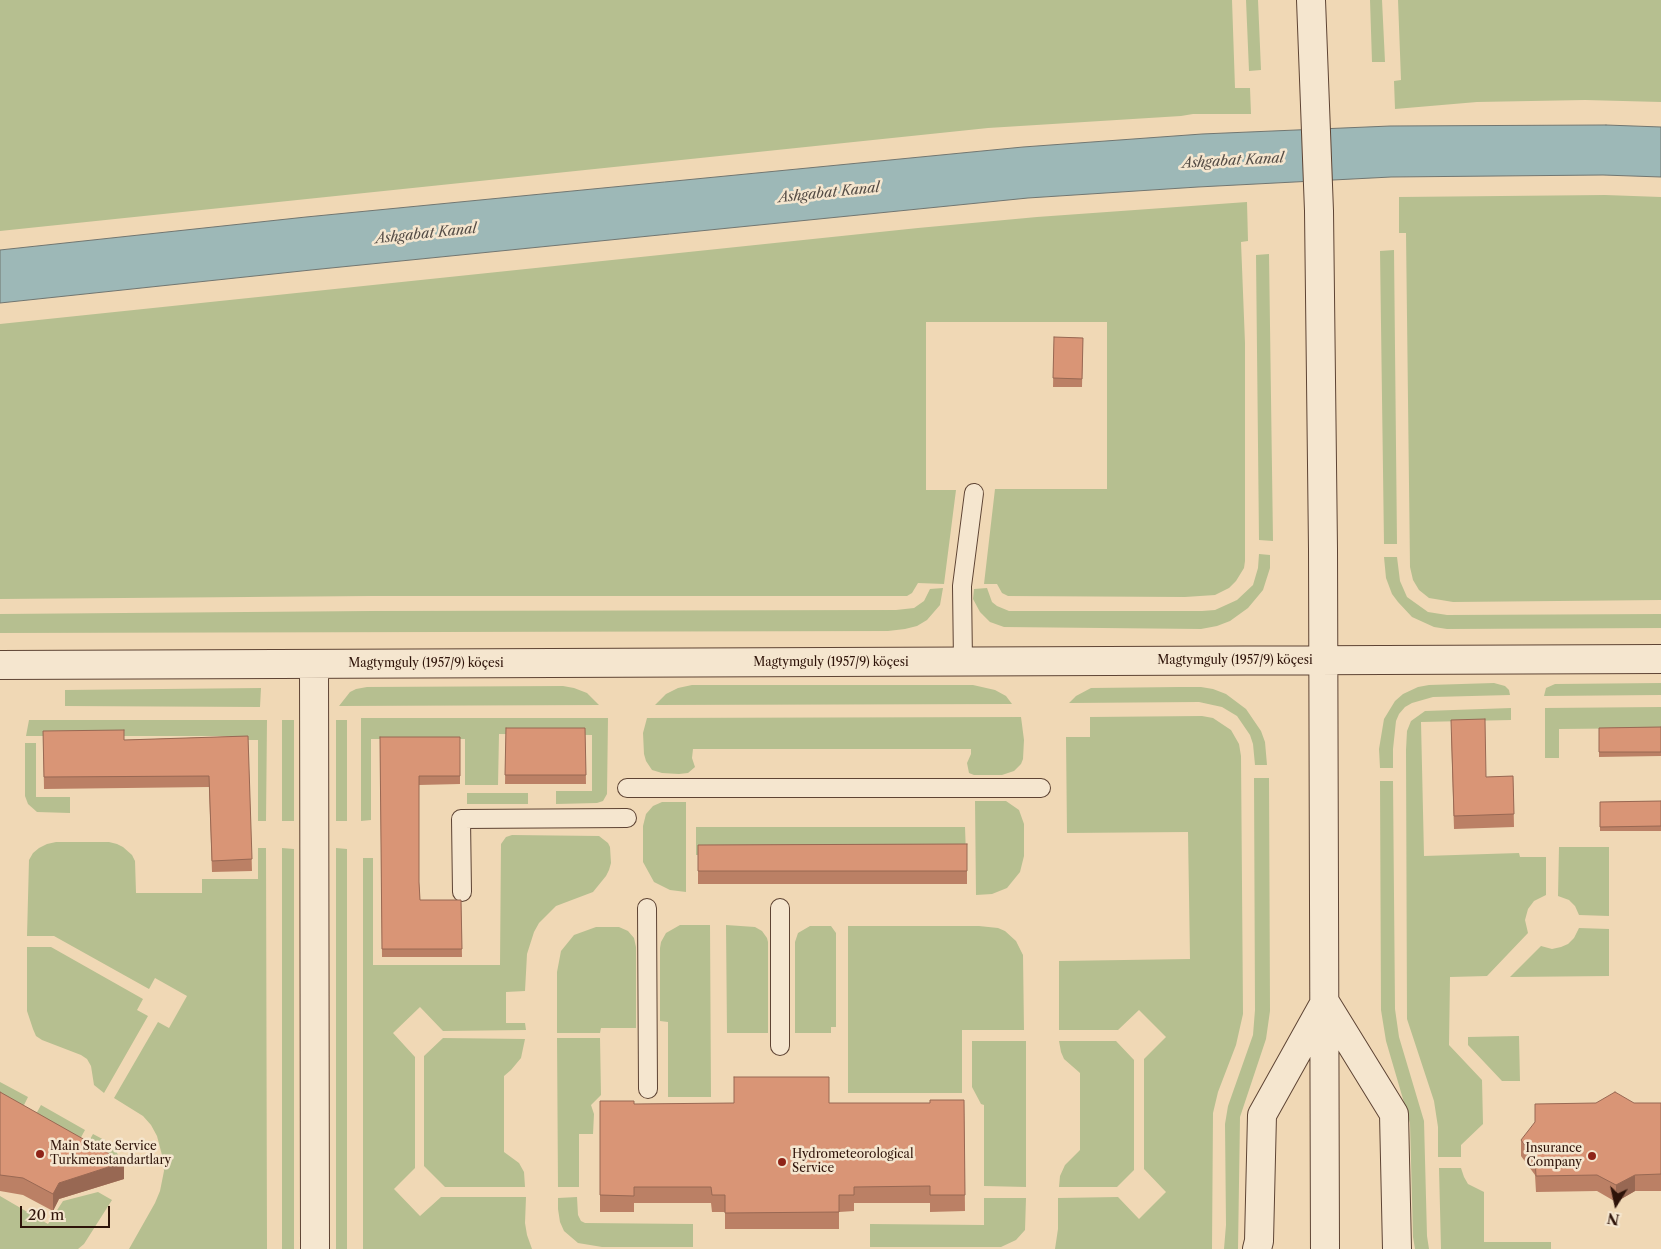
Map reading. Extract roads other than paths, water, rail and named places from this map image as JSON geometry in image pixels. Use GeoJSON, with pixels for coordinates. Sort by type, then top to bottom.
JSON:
{"type":"FeatureCollection","features":[{"type":"Feature","properties":{"kind":"street"},"geometry":{"type":"LineString","coordinates":[[1311,0],[1319,211],[1324,661],[1325,1249]]}},
{"type":"Feature","properties":{"kind":"street","name":"Magtymguly (1957/9) köçesi"},"geometry":{"type":"LineString","coordinates":[[0,665],[1661,660]]}},
{"type":"Feature","properties":{"kind":"street"},"geometry":{"type":"LineString","coordinates":[[314,664],[315,1249]]}},
{"type":"Feature","properties":{"kind":"street"},"geometry":{"type":"LineString","coordinates":[[1257,1249],[1259,1240],[1262,1115],[1325,1002]]}},
{"type":"Feature","properties":{"kind":"street"},"geometry":{"type":"LineString","coordinates":[[1325,1002],[1394,1114],[1397,1249]]}},
{"type":"Feature","properties":{"kind":"lane"},"geometry":{"type":"LineString","coordinates":[[963,662],[962,586],[974,493]]}},
{"type":"Feature","properties":{"kind":"lane"},"geometry":{"type":"LineString","coordinates":[[627,788],[1041,788]]}},
{"type":"Feature","properties":{"kind":"lane"},"geometry":{"type":"LineString","coordinates":[[462,892],[461,819],[627,818]]}},
{"type":"Feature","properties":{"kind":"lane"},"geometry":{"type":"LineString","coordinates":[[647,908],[648,1089]]}},
{"type":"Feature","properties":{"kind":"lane"},"geometry":{"type":"LineString","coordinates":[[780,908],[780,1046]]}},
{"type":"Feature","properties":{"kind":"water","name":"Ashgabat Kanal"},"geometry":{"type":"Polygon","coordinates":[[[1606,125],[1661,127],[1661,177],[1603,175],[1391,177],[1028,198],[0,303],[0,250],[306,217],[1023,147],[1202,134],[1390,126],[1606,125]]]}},
{"type":"Feature","properties":{"kind":"place","name":"Main State Service Turkmenstandartlary"},"geometry":{"type":"Point","coordinates":[40,1154]}},
{"type":"Feature","properties":{"kind":"place","name":"Insurance Company"},"geometry":{"type":"Point","coordinates":[1592,1156]}},
{"type":"Feature","properties":{"kind":"place","name":"Hydrometeorological Service"},"geometry":{"type":"Point","coordinates":[782,1162]}}]}
